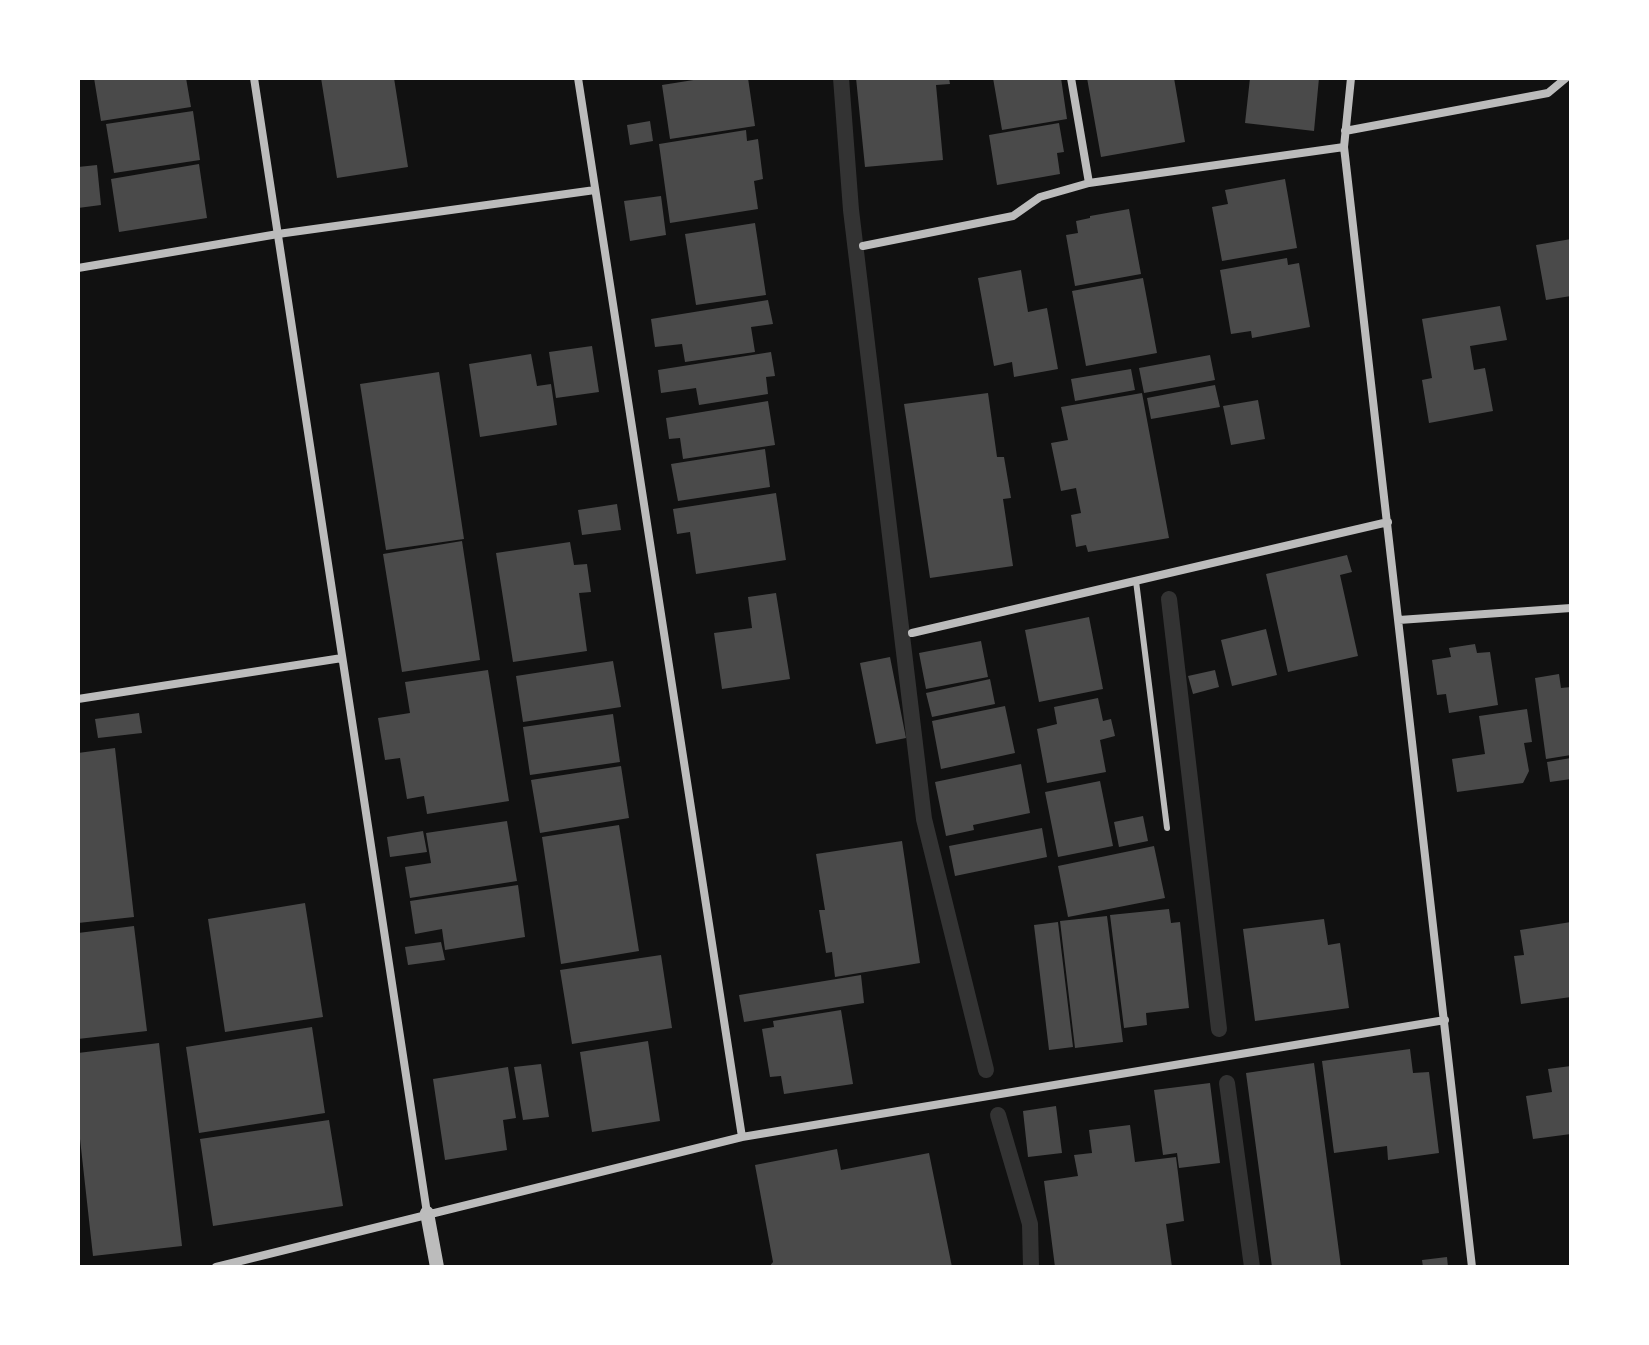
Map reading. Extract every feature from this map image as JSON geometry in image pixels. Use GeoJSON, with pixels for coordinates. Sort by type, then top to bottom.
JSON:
{"type":"FeatureCollection","features":[{"type":"Feature","properties":{"kind":"street"},"geometry":{"type":"LineString","coordinates":[[254,78],[437,1267]]}},
{"type":"Feature","properties":{"kind":"street"},"geometry":{"type":"LineString","coordinates":[[578,78],[742,1137]]}},
{"type":"Feature","properties":{"kind":"street"},"geometry":{"type":"LineString","coordinates":[[1071,78],[1089,183]]}},
{"type":"Feature","properties":{"kind":"street"},"geometry":{"type":"LineString","coordinates":[[1351,78],[1344,147],[1472,1267]]}},
{"type":"Feature","properties":{"kind":"street"},"geometry":{"type":"LineString","coordinates":[[1345,131],[1548,93],[1566,78]]}},
{"type":"Feature","properties":{"kind":"street"},"geometry":{"type":"LineString","coordinates":[[863,246],[1013,216],[1040,197],[1089,183],[1344,147]]}},
{"type":"Feature","properties":{"kind":"street"},"geometry":{"type":"LineString","coordinates":[[78,268],[278,234],[595,190]]}},
{"type":"Feature","properties":{"kind":"street"},"geometry":{"type":"LineString","coordinates":[[912,633],[1388,522]]}},
{"type":"Feature","properties":{"kind":"street"},"geometry":{"type":"LineString","coordinates":[[1399,620],[1571,608]]}},
{"type":"Feature","properties":{"kind":"street"},"geometry":{"type":"LineString","coordinates":[[78,699],[342,658]]}},
{"type":"Feature","properties":{"kind":"street"},"geometry":{"type":"LineString","coordinates":[[216,1267],[742,1137],[1445,1020]]}},
{"type":"Feature","properties":{"kind":"lane"},"geometry":{"type":"LineString","coordinates":[[1136,581],[1167,828]]}},
{"type":"Feature","properties":{"kind":"building"},"geometry":{"type":"Polygon","coordinates":[[[94,78],[186,78],[191,107],[101,121],[94,78]]]}},
{"type":"Feature","properties":{"kind":"building"},"geometry":{"type":"Polygon","coordinates":[[[321,78],[394,78],[408,167],[337,178],[321,78]]]}},
{"type":"Feature","properties":{"kind":"building"},"geometry":{"type":"Polygon","coordinates":[[[706,78],[748,78],[755,126],[670,139],[662,85],[706,78]]]}},
{"type":"Feature","properties":{"kind":"building"},"geometry":{"type":"Polygon","coordinates":[[[856,78],[949,78],[950,84],[936,85],[943,160],[865,167],[856,78]]]}},
{"type":"Feature","properties":{"kind":"building"},"geometry":{"type":"Polygon","coordinates":[[[993,78],[1061,78],[1067,119],[1002,130],[993,78]]]}},
{"type":"Feature","properties":{"kind":"building"},"geometry":{"type":"Polygon","coordinates":[[[1087,78],[1174,78],[1185,142],[1101,157],[1087,78]]]}},
{"type":"Feature","properties":{"kind":"building"},"geometry":{"type":"Polygon","coordinates":[[[1250,78],[1319,78],[1314,131],[1245,123],[1250,78]]]}},
{"type":"Feature","properties":{"kind":"building"},"geometry":{"type":"Polygon","coordinates":[[[193,111],[200,160],[114,173],[106,124],[193,111]]]}},
{"type":"Feature","properties":{"kind":"building"},"geometry":{"type":"Polygon","coordinates":[[[650,121],[653,141],[630,145],[627,125],[650,121]]]}},
{"type":"Feature","properties":{"kind":"building"},"geometry":{"type":"Polygon","coordinates":[[[1059,123],[1064,152],[1057,153],[1060,174],[997,185],[989,135],[1059,123]]]}},
{"type":"Feature","properties":{"kind":"building"},"geometry":{"type":"Polygon","coordinates":[[[746,130],[747,141],[758,139],[763,179],[754,181],[758,209],[670,223],[659,144],[746,130]]]}},
{"type":"Feature","properties":{"kind":"building"},"geometry":{"type":"Polygon","coordinates":[[[199,164],[207,218],[119,232],[111,179],[199,164]]]}},
{"type":"Feature","properties":{"kind":"building"},"geometry":{"type":"Polygon","coordinates":[[[97,165],[101,205],[78,208],[78,167],[97,165]]]}},
{"type":"Feature","properties":{"kind":"building"},"geometry":{"type":"Polygon","coordinates":[[[1285,179],[1297,248],[1222,261],[1212,207],[1228,204],[1225,190],[1285,179]]]}},
{"type":"Feature","properties":{"kind":"building"},"geometry":{"type":"Polygon","coordinates":[[[661,196],[666,235],[630,241],[624,201],[661,196]]]}},
{"type":"Feature","properties":{"kind":"building"},"geometry":{"type":"Polygon","coordinates":[[[1129,209],[1141,274],[1075,286],[1066,235],[1078,233],[1076,221],[1129,209]]]}},
{"type":"Feature","properties":{"kind":"building"},"geometry":{"type":"Polygon","coordinates":[[[755,223],[766,295],[696,305],[685,234],[755,223]]]}},
{"type":"Feature","properties":{"kind":"building"},"geometry":{"type":"Polygon","coordinates":[[[1571,239],[1571,296],[1546,300],[1536,245],[1571,239]]]}},
{"type":"Feature","properties":{"kind":"building"},"geometry":{"type":"Polygon","coordinates":[[[1287,258],[1288,265],[1299,263],[1310,327],[1252,338],[1251,331],[1231,334],[1220,270],[1287,258]]]}},
{"type":"Feature","properties":{"kind":"building"},"geometry":{"type":"Polygon","coordinates":[[[1021,270],[1028,312],[1047,308],[1058,369],[1014,377],[1012,362],[994,366],[978,278],[1021,270]]]}},
{"type":"Feature","properties":{"kind":"building"},"geometry":{"type":"Polygon","coordinates":[[[1143,278],[1157,353],[1086,366],[1072,291],[1143,278]]]}},
{"type":"Feature","properties":{"kind":"building"},"geometry":{"type":"Polygon","coordinates":[[[768,300],[773,324],[751,327],[755,352],[685,362],[682,344],[655,347],[651,319],[768,300]]]}},
{"type":"Feature","properties":{"kind":"building"},"geometry":{"type":"Polygon","coordinates":[[[1500,306],[1507,340],[1470,346],[1474,370],[1485,368],[1493,411],[1429,423],[1422,380],[1432,378],[1422,319],[1500,306]]]}},
{"type":"Feature","properties":{"kind":"building"},"geometry":{"type":"Polygon","coordinates":[[[592,346],[599,392],[556,398],[549,352],[592,346]]]}},
{"type":"Feature","properties":{"kind":"building"},"geometry":{"type":"Polygon","coordinates":[[[771,352],[775,376],[766,377],[768,394],[699,405],[696,388],[661,393],[658,370],[771,352]]]}},
{"type":"Feature","properties":{"kind":"building"},"geometry":{"type":"Polygon","coordinates":[[[531,354],[537,386],[551,384],[557,425],[480,437],[469,364],[531,354]]]}},
{"type":"Feature","properties":{"kind":"building"},"geometry":{"type":"Polygon","coordinates":[[[1210,355],[1215,380],[1144,393],[1139,368],[1210,355]]]}},
{"type":"Feature","properties":{"kind":"building"},"geometry":{"type":"Polygon","coordinates":[[[1131,369],[1135,390],[1075,401],[1071,379],[1131,369]]]}},
{"type":"Feature","properties":{"kind":"building"},"geometry":{"type":"Polygon","coordinates":[[[439,372],[464,539],[386,550],[360,384],[439,372]]]}},
{"type":"Feature","properties":{"kind":"building"},"geometry":{"type":"Polygon","coordinates":[[[1215,385],[1220,407],[1151,419],[1147,398],[1215,385]]]}},
{"type":"Feature","properties":{"kind":"building"},"geometry":{"type":"Polygon","coordinates":[[[988,393],[997,457],[1004,457],[1011,498],[1003,499],[1013,566],[930,578],[904,404],[988,393]]]}},
{"type":"Feature","properties":{"kind":"building"},"geometry":{"type":"Polygon","coordinates":[[[1142,393],[1169,538],[1088,552],[1086,545],[1076,547],[1071,515],[1081,513],[1076,488],[1061,491],[1051,443],[1068,440],[1061,407],[1142,393]]]}},
{"type":"Feature","properties":{"kind":"building"},"geometry":{"type":"Polygon","coordinates":[[[1258,400],[1265,439],[1231,445],[1223,406],[1258,400]]]}},
{"type":"Feature","properties":{"kind":"building"},"geometry":{"type":"Polygon","coordinates":[[[768,401],[775,445],[683,459],[680,438],[669,439],[666,418],[768,401]]]}},
{"type":"Feature","properties":{"kind":"building"},"geometry":{"type":"Polygon","coordinates":[[[765,449],[770,487],[678,501],[671,464],[765,449]]]}},
{"type":"Feature","properties":{"kind":"building"},"geometry":{"type":"Polygon","coordinates":[[[776,493],[786,560],[696,574],[690,532],[677,534],[673,509],[776,493]]]}},
{"type":"Feature","properties":{"kind":"building"},"geometry":{"type":"Polygon","coordinates":[[[617,504],[621,530],[582,535],[578,510],[617,504]]]}},
{"type":"Feature","properties":{"kind":"building"},"geometry":{"type":"Polygon","coordinates":[[[462,541],[480,660],[402,672],[383,554],[462,541]]]}},
{"type":"Feature","properties":{"kind":"building"},"geometry":{"type":"Polygon","coordinates":[[[570,542],[574,565],[587,564],[591,592],[579,593],[587,651],[513,662],[496,553],[570,542]]]}},
{"type":"Feature","properties":{"kind":"building"},"geometry":{"type":"Polygon","coordinates":[[[1347,555],[1352,572],[1340,575],[1358,656],[1288,672],[1266,574],[1347,555]]]}},
{"type":"Feature","properties":{"kind":"building"},"geometry":{"type":"Polygon","coordinates":[[[776,593],[790,679],[722,689],[714,633],[752,628],[748,597],[776,593]]]}},
{"type":"Feature","properties":{"kind":"building"},"geometry":{"type":"Polygon","coordinates":[[[1089,617],[1103,689],[1039,702],[1025,630],[1089,617]]]}},
{"type":"Feature","properties":{"kind":"building"},"geometry":{"type":"Polygon","coordinates":[[[1266,629],[1277,675],[1232,686],[1221,640],[1266,629]]]}},
{"type":"Feature","properties":{"kind":"building"},"geometry":{"type":"Polygon","coordinates":[[[981,641],[988,677],[926,689],[919,653],[981,641]]]}},
{"type":"Feature","properties":{"kind":"building"},"geometry":{"type":"Polygon","coordinates":[[[1475,644],[1477,653],[1490,652],[1498,705],[1449,713],[1446,694],[1437,695],[1432,660],[1451,657],[1449,648],[1475,644]]]}},
{"type":"Feature","properties":{"kind":"building"},"geometry":{"type":"Polygon","coordinates":[[[890,657],[906,738],[876,744],[860,663],[890,657]]]}},
{"type":"Feature","properties":{"kind":"building"},"geometry":{"type":"Polygon","coordinates":[[[613,661],[621,707],[523,722],[516,676],[613,661]]]}},
{"type":"Feature","properties":{"kind":"building"},"geometry":{"type":"Polygon","coordinates":[[[488,670],[509,801],[427,814],[424,796],[407,799],[400,758],[385,760],[378,718],[410,713],[405,682],[488,670]]]}},
{"type":"Feature","properties":{"kind":"building"},"geometry":{"type":"Polygon","coordinates":[[[1215,670],[1219,687],[1193,694],[1188,676],[1215,670]]]}},
{"type":"Feature","properties":{"kind":"building"},"geometry":{"type":"Polygon","coordinates":[[[1559,674],[1561,688],[1571,687],[1571,755],[1546,759],[1535,678],[1559,674]]]}},
{"type":"Feature","properties":{"kind":"building"},"geometry":{"type":"Polygon","coordinates":[[[990,679],[995,704],[932,717],[926,693],[990,679]]]}},
{"type":"Feature","properties":{"kind":"building"},"geometry":{"type":"Polygon","coordinates":[[[1098,698],[1103,721],[1111,719],[1115,736],[1100,740],[1106,772],[1047,783],[1037,729],[1057,724],[1054,707],[1098,698]]]}},
{"type":"Feature","properties":{"kind":"building"},"geometry":{"type":"Polygon","coordinates":[[[1005,706],[1015,753],[941,769],[932,721],[1005,706]]]}},
{"type":"Feature","properties":{"kind":"building"},"geometry":{"type":"Polygon","coordinates":[[[1527,709],[1532,742],[1524,743],[1529,771],[1523,783],[1457,792],[1452,759],[1485,754],[1479,716],[1527,709]]]}},
{"type":"Feature","properties":{"kind":"building"},"geometry":{"type":"Polygon","coordinates":[[[139,713],[142,733],[98,738],[95,719],[139,713]]]}},
{"type":"Feature","properties":{"kind":"building"},"geometry":{"type":"Polygon","coordinates":[[[613,714],[620,762],[530,775],[523,727],[613,714]]]}},
{"type":"Feature","properties":{"kind":"building"},"geometry":{"type":"Polygon","coordinates":[[[115,748],[134,917],[78,923],[78,753],[115,748]]]}},
{"type":"Feature","properties":{"kind":"building"},"geometry":{"type":"Polygon","coordinates":[[[1571,758],[1571,779],[1550,782],[1547,762],[1571,758]]]}},
{"type":"Feature","properties":{"kind":"building"},"geometry":{"type":"Polygon","coordinates":[[[1021,764],[1030,813],[973,825],[974,830],[946,836],[935,782],[1021,764]]]}},
{"type":"Feature","properties":{"kind":"building"},"geometry":{"type":"Polygon","coordinates":[[[621,766],[629,818],[540,833],[531,780],[621,766]]]}},
{"type":"Feature","properties":{"kind":"building"},"geometry":{"type":"Polygon","coordinates":[[[1100,781],[1113,846],[1058,857],[1045,792],[1100,781]]]}},
{"type":"Feature","properties":{"kind":"building"},"geometry":{"type":"Polygon","coordinates":[[[1143,816],[1148,841],[1119,847],[1114,822],[1143,816]]]}},
{"type":"Feature","properties":{"kind":"building"},"geometry":{"type":"Polygon","coordinates":[[[507,821],[517,881],[410,898],[405,867],[431,863],[426,833],[507,821]]]}},
{"type":"Feature","properties":{"kind":"building"},"geometry":{"type":"Polygon","coordinates":[[[619,825],[639,951],[561,964],[542,837],[619,825]]]}},
{"type":"Feature","properties":{"kind":"building"},"geometry":{"type":"Polygon","coordinates":[[[1042,828],[1047,857],[955,876],[949,846],[1042,828]]]}},
{"type":"Feature","properties":{"kind":"building"},"geometry":{"type":"Polygon","coordinates":[[[423,831],[427,852],[390,857],[387,837],[423,831]]]}},
{"type":"Feature","properties":{"kind":"building"},"geometry":{"type":"Polygon","coordinates":[[[902,841],[920,963],[835,977],[832,952],[826,953],[819,910],[825,910],[816,854],[902,841]]]}},
{"type":"Feature","properties":{"kind":"building"},"geometry":{"type":"Polygon","coordinates":[[[1154,846],[1165,898],[1068,917],[1058,866],[1154,846]]]}},
{"type":"Feature","properties":{"kind":"building"},"geometry":{"type":"Polygon","coordinates":[[[518,885],[525,937],[445,950],[442,929],[415,934],[410,901],[518,885]]]}},
{"type":"Feature","properties":{"kind":"building"},"geometry":{"type":"Polygon","coordinates":[[[305,903],[323,1017],[225,1032],[208,919],[305,903]]]}},
{"type":"Feature","properties":{"kind":"building"},"geometry":{"type":"Polygon","coordinates":[[[1169,909],[1171,923],[1180,922],[1189,1008],[1146,1013],[1147,1025],[1124,1028],[1110,915],[1169,909]]]}},
{"type":"Feature","properties":{"kind":"building"},"geometry":{"type":"Polygon","coordinates":[[[1107,916],[1123,1042],[1075,1048],[1060,921],[1107,916]]]}},
{"type":"Feature","properties":{"kind":"building"},"geometry":{"type":"Polygon","coordinates":[[[1324,919],[1328,945],[1340,943],[1349,1008],[1255,1021],[1243,929],[1324,919]]]}},
{"type":"Feature","properties":{"kind":"building"},"geometry":{"type":"Polygon","coordinates":[[[1058,922],[1073,1047],[1049,1050],[1034,925],[1058,922]]]}},
{"type":"Feature","properties":{"kind":"building"},"geometry":{"type":"Polygon","coordinates":[[[1571,922],[1571,997],[1521,1004],[1514,956],[1524,955],[1520,930],[1571,922]]]}},
{"type":"Feature","properties":{"kind":"building"},"geometry":{"type":"Polygon","coordinates":[[[134,926],[147,1031],[78,1039],[78,933],[134,926]]]}},
{"type":"Feature","properties":{"kind":"building"},"geometry":{"type":"Polygon","coordinates":[[[441,942],[445,960],[408,965],[405,947],[441,942]]]}},
{"type":"Feature","properties":{"kind":"building"},"geometry":{"type":"Polygon","coordinates":[[[661,955],[672,1028],[572,1044],[560,970],[661,955]]]}},
{"type":"Feature","properties":{"kind":"building"},"geometry":{"type":"Polygon","coordinates":[[[861,975],[864,1003],[744,1022],[739,995],[861,975]]]}},
{"type":"Feature","properties":{"kind":"building"},"geometry":{"type":"Polygon","coordinates":[[[841,1010],[853,1084],[784,1094],[781,1076],[770,1077],[762,1029],[774,1027],[773,1021],[841,1010]]]}},
{"type":"Feature","properties":{"kind":"building"},"geometry":{"type":"Polygon","coordinates":[[[312,1027],[325,1113],[199,1133],[186,1047],[312,1027]]]}},
{"type":"Feature","properties":{"kind":"building"},"geometry":{"type":"Polygon","coordinates":[[[648,1041],[660,1121],[592,1132],[580,1052],[648,1041]]]}},
{"type":"Feature","properties":{"kind":"building"},"geometry":{"type":"Polygon","coordinates":[[[159,1043],[182,1246],[93,1256],[78,1121],[78,1053],[159,1043]]]}},
{"type":"Feature","properties":{"kind":"building"},"geometry":{"type":"Polygon","coordinates":[[[1410,1049],[1413,1073],[1429,1072],[1439,1153],[1388,1160],[1387,1146],[1334,1153],[1322,1061],[1410,1049]]]}},
{"type":"Feature","properties":{"kind":"building"},"geometry":{"type":"Polygon","coordinates":[[[1314,1063],[1341,1267],[1272,1267],[1246,1073],[1314,1063]]]}},
{"type":"Feature","properties":{"kind":"building"},"geometry":{"type":"Polygon","coordinates":[[[541,1064],[549,1117],[523,1120],[514,1067],[541,1064]]]}},
{"type":"Feature","properties":{"kind":"building"},"geometry":{"type":"Polygon","coordinates":[[[1571,1066],[1571,1134],[1533,1139],[1526,1096],[1552,1092],[1548,1069],[1571,1066]]]}},
{"type":"Feature","properties":{"kind":"building"},"geometry":{"type":"Polygon","coordinates":[[[508,1067],[516,1118],[503,1120],[507,1150],[445,1160],[433,1079],[508,1067]]]}},
{"type":"Feature","properties":{"kind":"building"},"geometry":{"type":"Polygon","coordinates":[[[1210,1083],[1220,1163],[1179,1168],[1177,1153],[1163,1155],[1154,1090],[1210,1083]]]}},
{"type":"Feature","properties":{"kind":"building"},"geometry":{"type":"Polygon","coordinates":[[[1056,1106],[1062,1153],[1028,1157],[1023,1111],[1056,1106]]]}},
{"type":"Feature","properties":{"kind":"building"},"geometry":{"type":"Polygon","coordinates":[[[329,1120],[343,1206],[213,1226],[200,1139],[329,1120]]]}},
{"type":"Feature","properties":{"kind":"building"},"geometry":{"type":"Polygon","coordinates":[[[1130,1125],[1135,1162],[1176,1157],[1184,1221],[1166,1224],[1172,1267],[1055,1267],[1044,1181],[1078,1176],[1074,1155],[1092,1153],[1089,1130],[1130,1125]]]}},
{"type":"Feature","properties":{"kind":"building"},"geometry":{"type":"Polygon","coordinates":[[[837,1149],[841,1170],[929,1153],[952,1267],[769,1267],[773,1262],[755,1165],[837,1149]]]}},
{"type":"Feature","properties":{"kind":"building"},"geometry":{"type":"Polygon","coordinates":[[[1447,1257],[1448,1267],[1423,1267],[1422,1260],[1447,1257]]]}},
{"type":"Feature","properties":{"kind":"waterway"},"geometry":{"type":"LineString","coordinates":[[841,78],[851,210],[924,819],[986,1070]]}},
{"type":"Feature","properties":{"kind":"waterway"},"geometry":{"type":"LineString","coordinates":[[1169,599],[1219,1029]]}},
{"type":"Feature","properties":{"kind":"waterway"},"geometry":{"type":"LineString","coordinates":[[1227,1083],[1252,1267]]}},
{"type":"Feature","properties":{"kind":"waterway"},"geometry":{"type":"LineString","coordinates":[[998,1115],[1030,1224],[1031,1267]]}}]}
